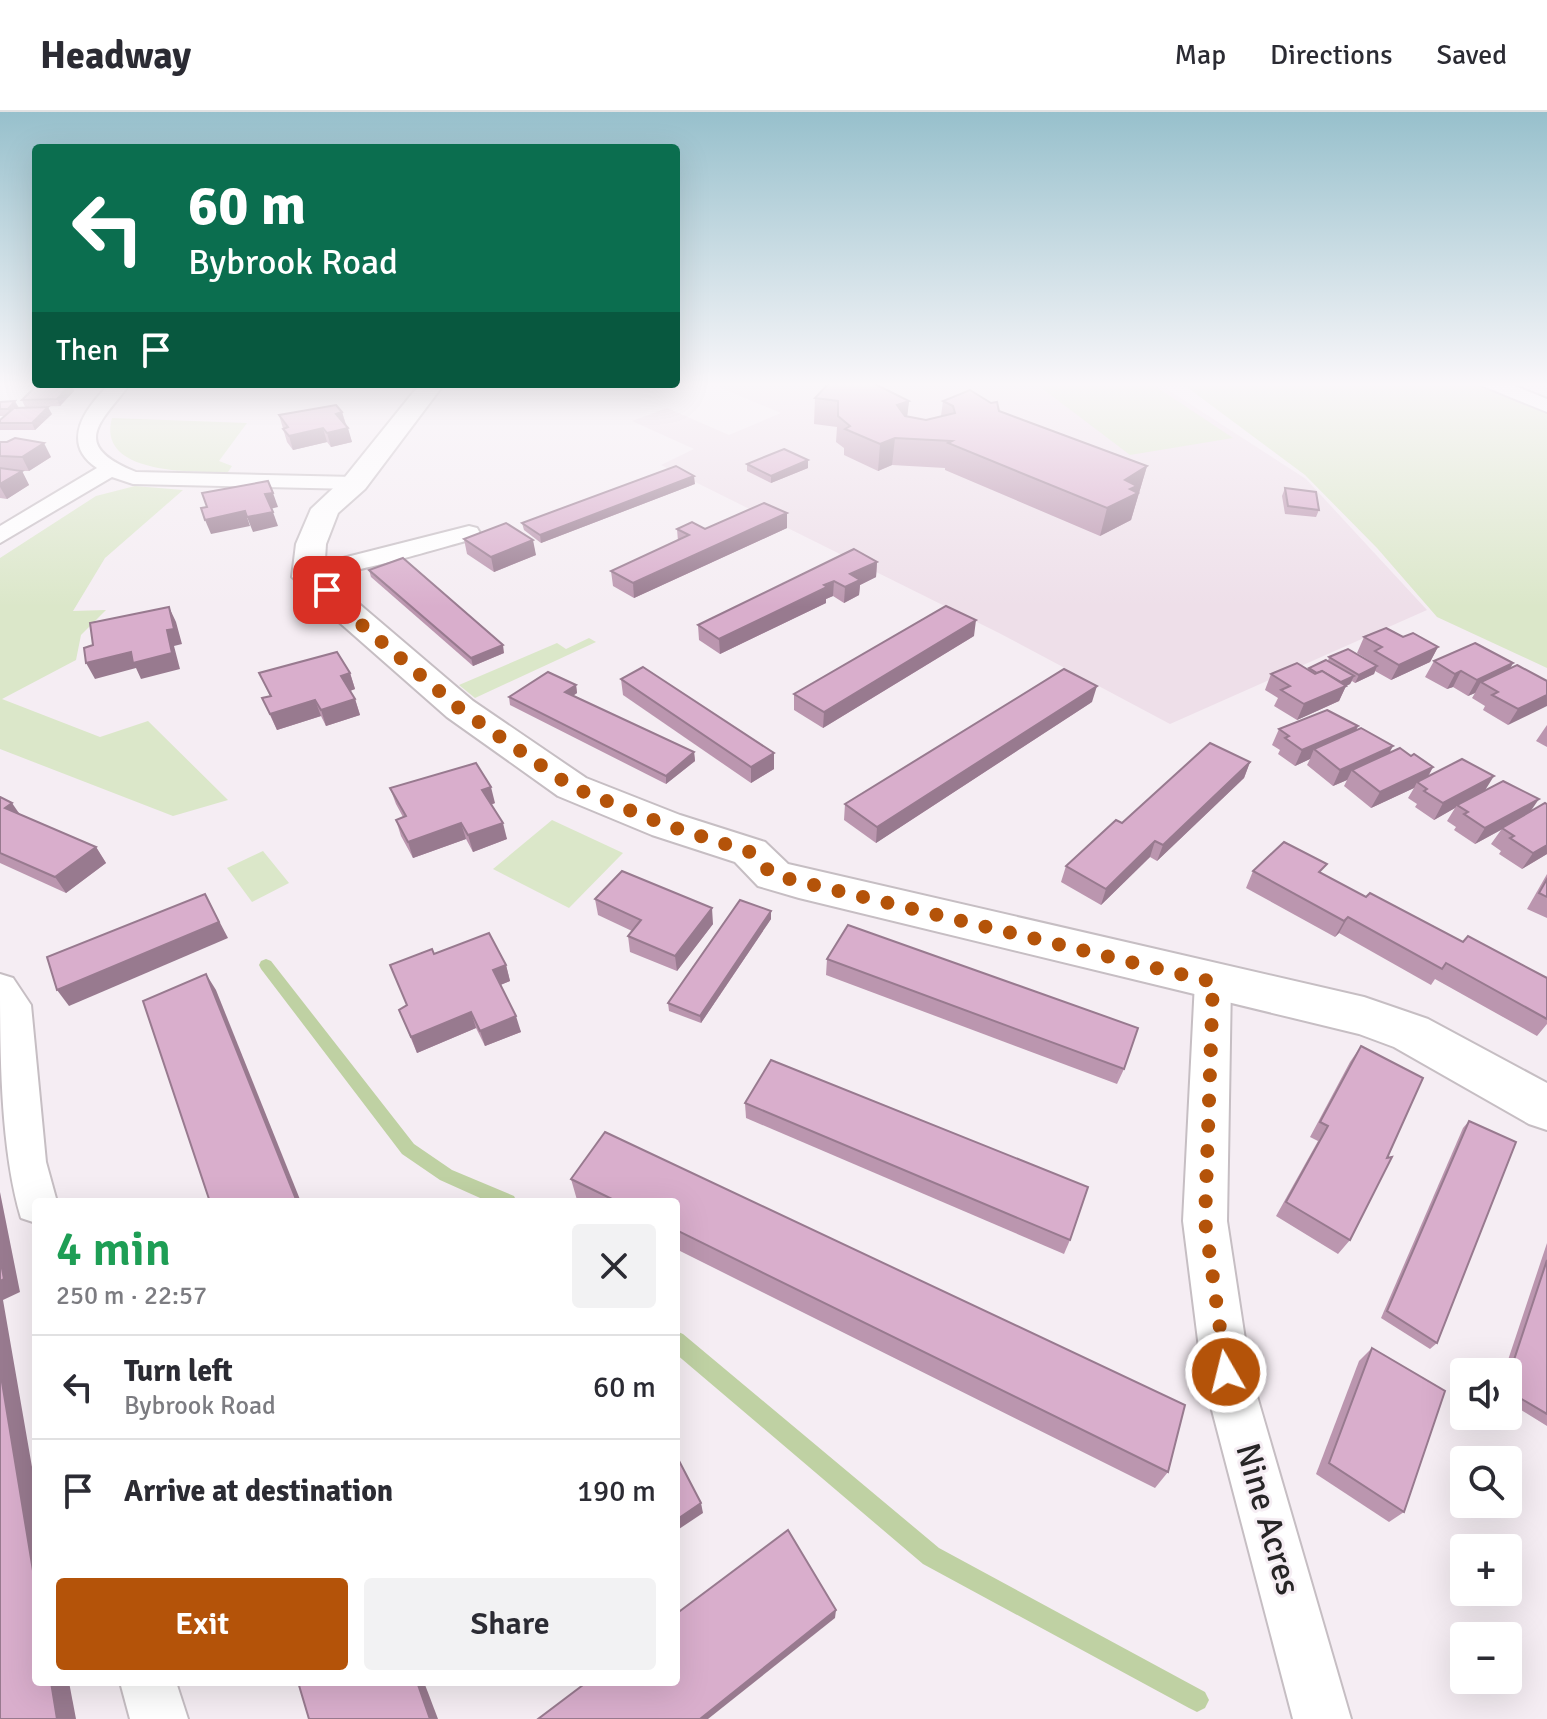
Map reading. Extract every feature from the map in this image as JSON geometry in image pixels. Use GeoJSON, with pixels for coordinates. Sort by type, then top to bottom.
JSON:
{"type":"FeatureCollection","features":[{"type":"Feature","properties":{"kind":"street"},"geometry":{"type":"LineString","coordinates":[[96,457],[109,470],[133,478],[355,483]]}},
{"type":"Feature","properties":{"kind":"street"},"geometry":{"type":"LineString","coordinates":[[375,457],[355,483],[325,509],[311,544],[308,577],[327,590],[342,608],[460,709],[572,787],[666,825],[750,852],[773,875],[1213,982],[1327,1006],[1411,1033],[1547,1108]]}},
{"type":"Feature","properties":{"kind":"street"},"geometry":{"type":"LineString","coordinates":[[0,536],[109,470]]}},
{"type":"Feature","properties":{"kind":"street"},"geometry":{"type":"LineString","coordinates":[[307,570],[339,566],[469,533]]}},
{"type":"Feature","properties":{"kind":"street","name":"Nine Acres"},"geometry":{"type":"LineString","coordinates":[[1213,982],[1205,1221],[1226,1372],[1322,1719]]}},
{"type":"Feature","properties":{"kind":"street"},"geometry":{"type":"LineString","coordinates":[[4,1002],[25,1162],[34,1198]]}},
{"type":"Feature","properties":{"kind":"street"},"geometry":{"type":"LineString","coordinates":[[149,1686],[159,1719]]}},
{"type":"Feature","properties":{"kind":"shaded area"},"geometry":{"type":"Polygon","coordinates":[[[678,457],[1272,457],[1306,479],[1427,610],[1170,724],[999,633],[661,465],[678,457]]]}},
{"type":"Feature","properties":{"kind":"green space"},"geometry":{"type":"Polygon","coordinates":[[[129,457],[222,457],[219,461],[232,466],[228,472],[193,472],[129,457]]]}},
{"type":"Feature","properties":{"kind":"green space"},"geometry":{"type":"Polygon","coordinates":[[[1281,457],[1547,457],[1547,668],[1437,617],[1377,548],[1305,475],[1281,457]]]}},
{"type":"Feature","properties":{"kind":"green space"},"geometry":{"type":"Polygon","coordinates":[[[135,486],[183,490],[105,558],[73,611],[106,610],[81,635],[76,660],[2,699],[100,737],[148,721],[228,800],[173,816],[0,749],[0,558],[96,496],[135,486]]]}},
{"type":"Feature","properties":{"kind":"green space"},"geometry":{"type":"Polygon","coordinates":[[[589,638],[596,642],[475,698],[459,685],[557,643],[566,649],[589,638]]]}},
{"type":"Feature","properties":{"kind":"green space"},"geometry":{"type":"Polygon","coordinates":[[[552,820],[623,853],[569,908],[493,869],[552,820]]]}},
{"type":"Feature","properties":{"kind":"green space"},"geometry":{"type":"Polygon","coordinates":[[[263,851],[289,883],[252,902],[227,868],[263,851]]]}},
{"type":"Feature","properties":{"kind":"building"},"geometry":{"type":"Polygon","coordinates":[[[764,457],[801,457],[808,460],[771,476],[747,464],[764,457]]]}},
{"type":"Feature","properties":{"kind":"building"},"geometry":{"type":"Polygon","coordinates":[[[982,457],[1123,457],[1147,466],[1125,480],[1137,486],[1130,489],[1138,493],[1107,508],[982,457]]]}},
{"type":"Feature","properties":{"kind":"building"},"geometry":{"type":"Polygon","coordinates":[[[676,466],[694,476],[540,535],[522,523],[676,466]]]}},
{"type":"Feature","properties":{"kind":"building"},"geometry":{"type":"Polygon","coordinates":[[[0,468],[22,471],[0,484],[0,468]]]}},
{"type":"Feature","properties":{"kind":"building"},"geometry":{"type":"Polygon","coordinates":[[[268,481],[273,493],[265,494],[273,512],[247,517],[245,511],[205,520],[201,508],[207,507],[202,493],[268,481]]]}},
{"type":"Feature","properties":{"kind":"building"},"geometry":{"type":"Polygon","coordinates":[[[1285,488],[1316,492],[1319,510],[1288,506],[1285,488]]]}},
{"type":"Feature","properties":{"kind":"building"},"geometry":{"type":"Polygon","coordinates":[[[764,503],[787,513],[633,583],[611,571],[689,535],[677,529],[692,522],[705,529],[764,503]]]}},
{"type":"Feature","properties":{"kind":"building"},"geometry":{"type":"Polygon","coordinates":[[[506,523],[533,540],[491,557],[464,539],[506,523]]]}},
{"type":"Feature","properties":{"kind":"building"},"geometry":{"type":"Polygon","coordinates":[[[854,549],[877,562],[850,574],[860,580],[845,587],[834,581],[824,585],[827,587],[719,639],[698,625],[854,549]]]}},
{"type":"Feature","properties":{"kind":"building"},"geometry":{"type":"Polygon","coordinates":[[[403,558],[503,645],[471,658],[369,570],[403,558]]]}},
{"type":"Feature","properties":{"kind":"building"},"geometry":{"type":"Polygon","coordinates":[[[946,606],[976,620],[824,712],[794,694],[946,606]]]}},
{"type":"Feature","properties":{"kind":"building"},"geometry":{"type":"Polygon","coordinates":[[[169,607],[174,629],[167,630],[172,653],[133,663],[131,652],[86,663],[84,648],[93,645],[90,623],[169,607]]]}},
{"type":"Feature","properties":{"kind":"building"},"geometry":{"type":"Polygon","coordinates":[[[1386,628],[1403,637],[1413,633],[1438,647],[1399,665],[1375,651],[1382,647],[1364,637],[1386,628]]]}},
{"type":"Feature","properties":{"kind":"building"},"geometry":{"type":"Polygon","coordinates":[[[1475,643],[1513,663],[1477,680],[1461,671],[1455,674],[1434,661],[1475,643]]]}},
{"type":"Feature","properties":{"kind":"building"},"geometry":{"type":"Polygon","coordinates":[[[1348,649],[1377,666],[1359,675],[1329,657],[1348,649]]]}},
{"type":"Feature","properties":{"kind":"building"},"geometry":{"type":"Polygon","coordinates":[[[337,652],[350,673],[341,676],[355,699],[321,710],[315,700],[270,714],[262,698],[271,696],[259,673],[337,652]]]}},
{"type":"Feature","properties":{"kind":"building"},"geometry":{"type":"Polygon","coordinates":[[[1326,660],[1354,676],[1341,682],[1322,671],[1317,673],[1309,668],[1326,660]]]}},
{"type":"Feature","properties":{"kind":"building"},"geometry":{"type":"Polygon","coordinates":[[[1297,663],[1315,674],[1322,671],[1346,686],[1304,704],[1281,690],[1290,686],[1271,674],[1297,663]]]}},
{"type":"Feature","properties":{"kind":"building"},"geometry":{"type":"Polygon","coordinates":[[[1517,665],[1547,681],[1547,695],[1518,709],[1492,695],[1498,692],[1481,682],[1517,665]]]}},
{"type":"Feature","properties":{"kind":"building"},"geometry":{"type":"Polygon","coordinates":[[[643,667],[774,753],[751,767],[621,679],[643,667]]]}},
{"type":"Feature","properties":{"kind":"building"},"geometry":{"type":"Polygon","coordinates":[[[1064,669],[1097,686],[877,827],[845,804],[1064,669]]]}},
{"type":"Feature","properties":{"kind":"building"},"geometry":{"type":"Polygon","coordinates":[[[548,672],[576,685],[565,692],[694,752],[666,776],[509,697],[548,672]]]}},
{"type":"Feature","properties":{"kind":"building"},"geometry":{"type":"Polygon","coordinates":[[[1327,710],[1358,726],[1302,750],[1285,738],[1289,736],[1279,729],[1327,710]]]}},
{"type":"Feature","properties":{"kind":"building"},"geometry":{"type":"Polygon","coordinates":[[[1361,728],[1393,746],[1340,770],[1314,749],[1361,728]]]}},
{"type":"Feature","properties":{"kind":"building"},"geometry":{"type":"Polygon","coordinates":[[[1210,743],[1250,762],[1163,845],[1155,841],[1106,889],[1066,866],[1116,820],[1122,823],[1210,743]]]}},
{"type":"Feature","properties":{"kind":"building"},"geometry":{"type":"Polygon","coordinates":[[[1400,748],[1433,767],[1380,792],[1352,770],[1400,748]]]}},
{"type":"Feature","properties":{"kind":"building"},"geometry":{"type":"Polygon","coordinates":[[[1462,759],[1494,776],[1443,803],[1424,791],[1427,789],[1417,782],[1462,759]]]}},
{"type":"Feature","properties":{"kind":"building"},"geometry":{"type":"Polygon","coordinates":[[[476,763],[491,787],[482,790],[503,823],[468,835],[461,823],[408,842],[396,820],[406,816],[390,788],[476,763]]]}},
{"type":"Feature","properties":{"kind":"building"},"geometry":{"type":"Polygon","coordinates":[[[1503,781],[1539,799],[1485,828],[1464,814],[1468,812],[1457,805],[1503,781]]]}},
{"type":"Feature","properties":{"kind":"building"},"geometry":{"type":"Polygon","coordinates":[[[0,797],[12,803],[5,808],[96,847],[55,877],[0,853],[0,797]]]}},
{"type":"Feature","properties":{"kind":"building"},"geometry":{"type":"Polygon","coordinates":[[[1545,803],[1547,845],[1533,853],[1510,838],[1514,836],[1502,828],[1545,803]]]}},
{"type":"Feature","properties":{"kind":"building"},"geometry":{"type":"Polygon","coordinates":[[[1284,842],[1327,864],[1319,872],[1366,897],[1370,893],[1463,942],[1468,936],[1547,978],[1547,1019],[1446,963],[1442,969],[1348,917],[1344,921],[1253,871],[1284,842]]]}},
{"type":"Feature","properties":{"kind":"building"},"geometry":{"type":"Polygon","coordinates":[[[622,871],[712,908],[675,956],[628,936],[641,920],[595,899],[622,871]]]}},
{"type":"Feature","properties":{"kind":"building"},"geometry":{"type":"Polygon","coordinates":[[[1547,879],[1547,897],[1539,893],[1547,879]]]}},
{"type":"Feature","properties":{"kind":"building"},"geometry":{"type":"Polygon","coordinates":[[[205,894],[219,922],[57,990],[47,957],[205,894]]]}},
{"type":"Feature","properties":{"kind":"building"},"geometry":{"type":"Polygon","coordinates":[[[740,900],[771,911],[700,1016],[668,1003],[740,900]]]}},
{"type":"Feature","properties":{"kind":"building"},"geometry":{"type":"Polygon","coordinates":[[[848,925],[1138,1028],[1124,1069],[827,959],[848,925]]]}},
{"type":"Feature","properties":{"kind":"building"},"geometry":{"type":"Polygon","coordinates":[[[489,933],[506,965],[493,970],[516,1016],[480,1031],[471,1012],[411,1037],[399,1010],[407,1005],[390,965],[432,949],[434,954],[489,933]]]}},
{"type":"Feature","properties":{"kind":"building"},"geometry":{"type":"Polygon","coordinates":[[[206,974],[295,1198],[209,1198],[143,1001],[206,974]]]}},
{"type":"Feature","properties":{"kind":"building"},"geometry":{"type":"Polygon","coordinates":[[[1361,1046],[1423,1078],[1387,1158],[1392,1157],[1350,1240],[1286,1202],[1328,1126],[1320,1122],[1361,1046]]]}},
{"type":"Feature","properties":{"kind":"building"},"geometry":{"type":"Polygon","coordinates":[[[771,1060],[1088,1187],[1070,1240],[745,1103],[771,1060]]]}},
{"type":"Feature","properties":{"kind":"building"},"geometry":{"type":"Polygon","coordinates":[[[1469,1121],[1516,1142],[1437,1343],[1387,1311],[1469,1121]]]}},
{"type":"Feature","properties":{"kind":"building"},"geometry":{"type":"Polygon","coordinates":[[[605,1132],[1185,1405],[1168,1472],[680,1232],[680,1198],[610,1198],[571,1179],[605,1132]]]}},
{"type":"Feature","properties":{"kind":"building"},"geometry":{"type":"Polygon","coordinates":[[[0,1258],[4,1279],[0,1281],[0,1258]]]}},
{"type":"Feature","properties":{"kind":"building"},"geometry":{"type":"Polygon","coordinates":[[[1547,1260],[1547,1414],[1522,1399],[1522,1358],[1515,1358],[1547,1260]]]}},
{"type":"Feature","properties":{"kind":"building"},"geometry":{"type":"Polygon","coordinates":[[[1372,1348],[1445,1391],[1404,1512],[1329,1463],[1372,1348]]]}},
{"type":"Feature","properties":{"kind":"building"},"geometry":{"type":"Polygon","coordinates":[[[0,1370],[32,1565],[32,1686],[52,1686],[57,1719],[0,1719],[0,1370]]]}},
{"type":"Feature","properties":{"kind":"building"},"geometry":{"type":"Polygon","coordinates":[[[680,1463],[701,1503],[680,1517],[680,1463]]]}},
{"type":"Feature","properties":{"kind":"building"},"geometry":{"type":"Polygon","coordinates":[[[788,1530],[836,1610],[700,1719],[538,1719],[582,1686],[680,1686],[680,1611],[788,1530]]]}},
{"type":"Feature","properties":{"kind":"building"},"geometry":{"type":"Polygon","coordinates":[[[299,1686],[418,1686],[430,1719],[309,1719],[299,1686]]]}},
{"type":"Feature","properties":{"kind":"waterway"},"geometry":{"type":"LineString","coordinates":[[266,965],[408,1149],[446,1175],[499,1198]]}},
{"type":"Feature","properties":{"kind":"waterway"},"geometry":{"type":"LineString","coordinates":[[680,1344],[931,1556],[1197,1700]]}},
{"type":"Feature","properties":{"kind":"route"},"geometry":{"type":"LineString","coordinates":[[327,590],[342,608],[460,709],[572,787],[666,825],[750,852],[773,875],[1213,982],[1205,1221],[1226,1372]]}}]}
